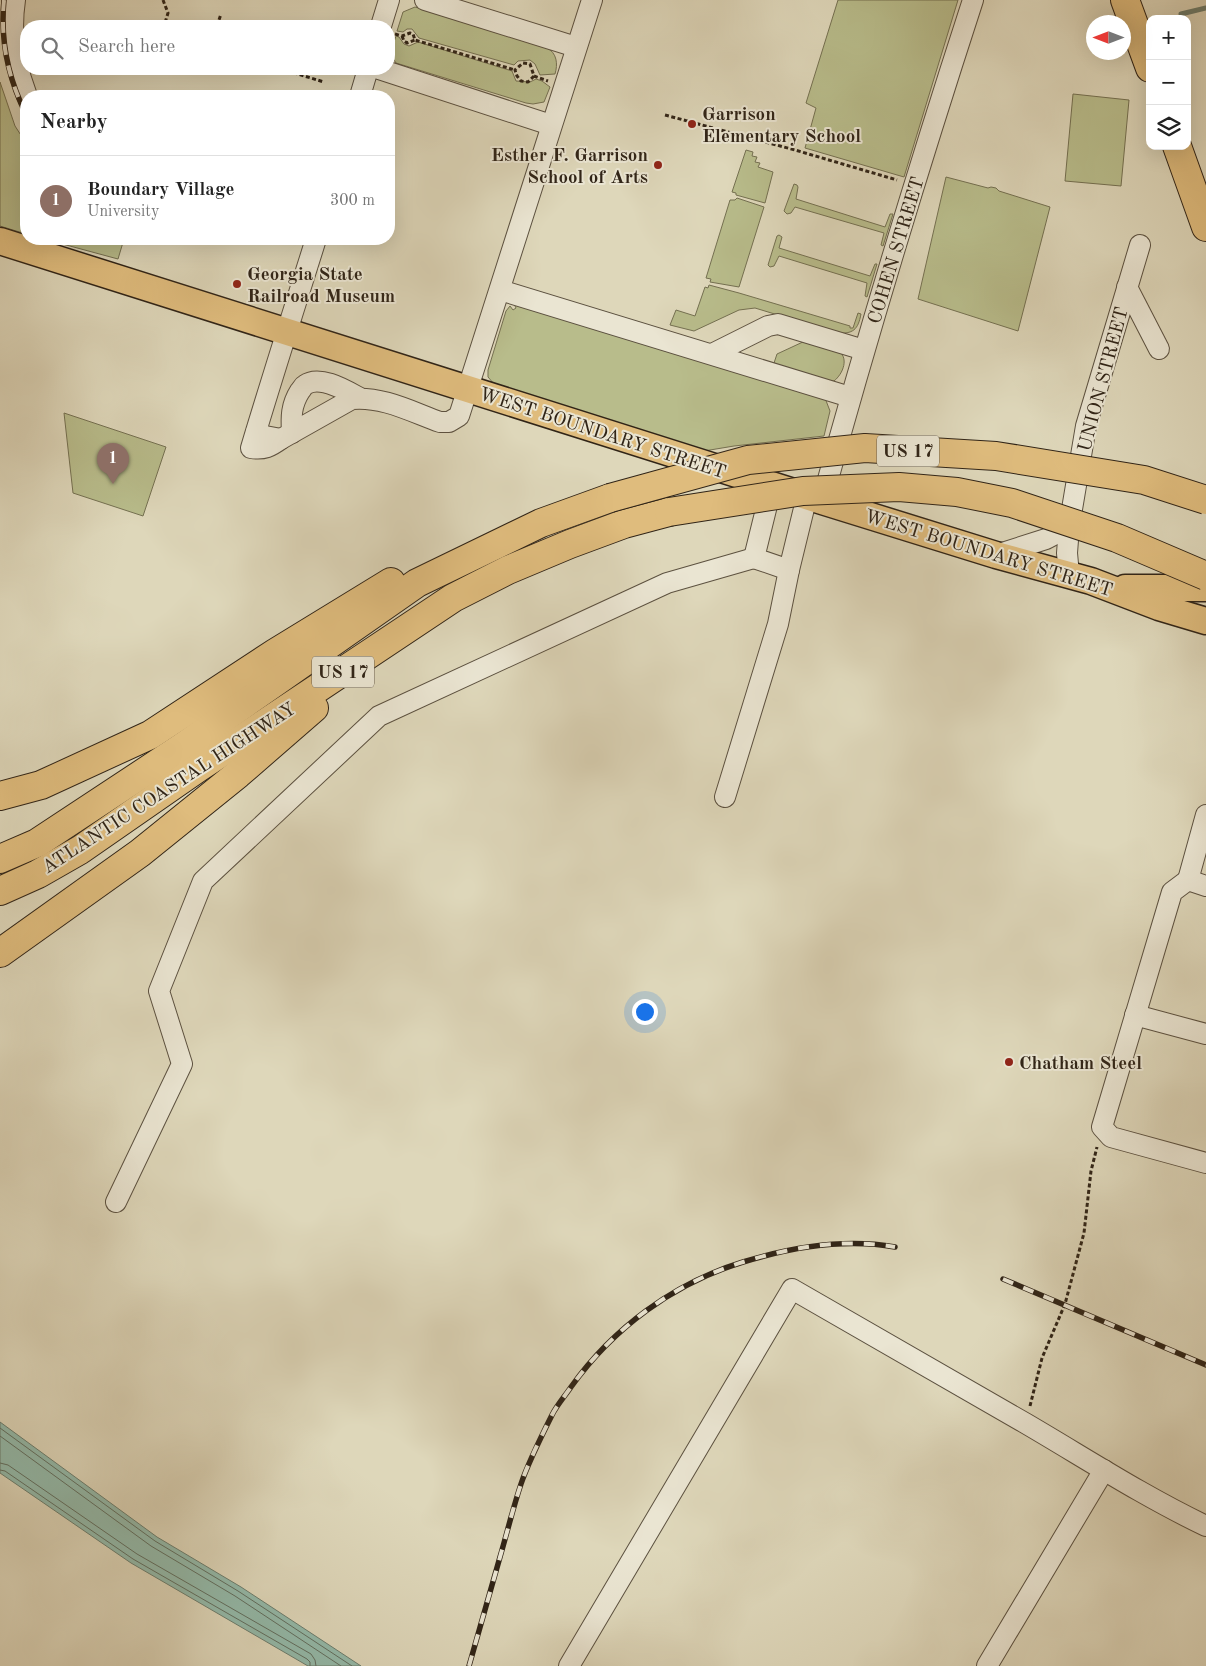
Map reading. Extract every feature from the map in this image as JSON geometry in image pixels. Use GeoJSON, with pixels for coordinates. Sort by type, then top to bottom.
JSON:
{"type":"FeatureCollection","features":[{"type":"Feature","properties":{"kind":"highway"},"geometry":{"type":"LineString","coordinates":[[1125,0],[1147,60]]}},
{"type":"Feature","properties":{"kind":"highway"},"geometry":{"type":"LineString","coordinates":[[1178,150],[1206,227]]}},
{"type":"Feature","properties":{"kind":"highway","name":"ATLANTIC COASTAL HIGHWAY"},"geometry":{"type":"LineString","coordinates":[[0,859],[37,843],[184,746],[416,583],[541,523],[610,498],[748,460],[865,448],[996,456],[1144,480],[1206,500]]}},
{"type":"Feature","properties":{"kind":"highway","name":"ATLANTIC COASTAL HIGHWAY"},"geometry":{"type":"LineString","coordinates":[[0,891],[38,874],[80,850],[198,768],[453,598],[508,570],[624,524],[669,512],[803,491],[899,487],[957,492],[1012,502],[1116,538],[1206,576]]}},
{"type":"Feature","properties":{"kind":"highway"},"geometry":{"type":"LineString","coordinates":[[0,796],[41,785],[150,735],[275,653],[387,583],[483,551]]}},
{"type":"Feature","properties":{"kind":"highway"},"geometry":{"type":"LineString","coordinates":[[0,953],[140,853],[238,774],[398,635]]}},
{"type":"Feature","properties":{"kind":"main road","name":"WEST BOUNDARY STREET"},"geometry":{"type":"LineString","coordinates":[[0,240],[814,499],[996,555],[1112,588],[1159,607],[1206,621]]}},
{"type":"Feature","properties":{"kind":"main road"},"geometry":{"type":"LineString","coordinates":[[1112,588],[1206,588]]}},
{"type":"Feature","properties":{"kind":"street"},"geometry":{"type":"LineString","coordinates":[[15,0],[12,30],[20,74]]}},
{"type":"Feature","properties":{"kind":"street"},"geometry":{"type":"LineString","coordinates":[[388,20],[389,0]]}},
{"type":"Feature","properties":{"kind":"street"},"geometry":{"type":"LineString","coordinates":[[425,0],[576,47]]}},
{"type":"Feature","properties":{"kind":"street"},"geometry":{"type":"LineString","coordinates":[[314,245],[253,440],[265,436],[286,436],[352,399],[360,398],[384,402],[440,422],[449,422],[459,416],[592,0]]}},
{"type":"Feature","properties":{"kind":"street","name":"COHEN STREET"},"geometry":{"type":"LineString","coordinates":[[725,797],[778,624],[789,570],[850,397],[914,185],[973,0]]}},
{"type":"Feature","properties":{"kind":"street"},"geometry":{"type":"LineString","coordinates":[[395,74],[551,124]]}},
{"type":"Feature","properties":{"kind":"street"},"geometry":{"type":"LineString","coordinates":[[20,75],[25,90]]}},
{"type":"Feature","properties":{"kind":"street"},"geometry":{"type":"LineString","coordinates":[[362,90],[366,75]]}},
{"type":"Feature","properties":{"kind":"street","name":"UNION STREET"},"geometry":{"type":"LineString","coordinates":[[1069,575],[1067,553],[1069,527],[1086,426],[1140,245]]}},
{"type":"Feature","properties":{"kind":"street"},"geometry":{"type":"LineString","coordinates":[[501,286],[718,351],[850,397]]}},
{"type":"Feature","properties":{"kind":"street"},"geometry":{"type":"LineString","coordinates":[[1127,287],[1159,349]]}},
{"type":"Feature","properties":{"kind":"street"},"geometry":{"type":"LineString","coordinates":[[718,351],[768,326],[778,324],[864,350]]}},
{"type":"Feature","properties":{"kind":"street"},"geometry":{"type":"LineString","coordinates":[[286,436],[295,400],[305,385],[325,382],[340,387],[360,398]]}},
{"type":"Feature","properties":{"kind":"street"},"geometry":{"type":"LineString","coordinates":[[754,558],[772,485]]}},
{"type":"Feature","properties":{"kind":"street"},"geometry":{"type":"LineString","coordinates":[[996,555],[1046,539],[1069,527]]}},
{"type":"Feature","properties":{"kind":"street"},"geometry":{"type":"LineString","coordinates":[[116,1202],[182,1064],[159,991],[203,881],[378,716],[667,583],[754,558],[789,570]]}},
{"type":"Feature","properties":{"kind":"street"},"geometry":{"type":"LineString","coordinates":[[1206,815],[1197,883],[1172,892],[1102,1127],[1111,1137],[1206,1163]]}},
{"type":"Feature","properties":{"kind":"street"},"geometry":{"type":"LineString","coordinates":[[1135,1015],[1206,1034]]}},
{"type":"Feature","properties":{"kind":"street"},"geometry":{"type":"LineString","coordinates":[[568,1666],[792,1289],[1026,1423],[1178,1513],[1206,1526]]}},
{"type":"Feature","properties":{"kind":"street"},"geometry":{"type":"LineString","coordinates":[[987,1666],[1104,1470]]}},
{"type":"Feature","properties":{"kind":"path"},"geometry":{"type":"LineString","coordinates":[[163,0],[168,13],[166,20]]}},
{"type":"Feature","properties":{"kind":"path"},"geometry":{"type":"LineString","coordinates":[[219,20],[221,14]]}},
{"type":"Feature","properties":{"kind":"path"},"geometry":{"type":"LineString","coordinates":[[395,33],[402,36],[410,33],[413,34],[415,40]]}},
{"type":"Feature","properties":{"kind":"path"},"geometry":{"type":"LineString","coordinates":[[402,36],[407,43],[415,40],[515,70]]}},
{"type":"Feature","properties":{"kind":"path"},"geometry":{"type":"LineString","coordinates":[[515,70],[523,63],[530,64],[534,76]]}},
{"type":"Feature","properties":{"kind":"path"},"geometry":{"type":"LineString","coordinates":[[515,70],[521,81],[528,82],[534,76]]}},
{"type":"Feature","properties":{"kind":"path"},"geometry":{"type":"LineString","coordinates":[[301,75],[324,82]]}},
{"type":"Feature","properties":{"kind":"path"},"geometry":{"type":"LineString","coordinates":[[534,76],[553,83]]}},
{"type":"Feature","properties":{"kind":"path"},"geometry":{"type":"LineString","coordinates":[[665,114],[914,185]]}},
{"type":"Feature","properties":{"kind":"path"},"geometry":{"type":"LineString","coordinates":[[1026,1423],[1042,1358],[1065,1304],[1084,1233],[1090,1171],[1102,1127]]}},
{"type":"Feature","properties":{"kind":"shaded area"},"geometry":{"type":"Polygon","coordinates":[[[838,0],[958,0],[904,177],[805,148],[816,108],[806,103],[838,0]]]}},
{"type":"Feature","properties":{"kind":"shaded area"},"geometry":{"type":"Polygon","coordinates":[[[415,7],[547,48],[556,59],[555,74],[540,75],[535,64],[530,60],[518,61],[514,65],[419,38],[412,29],[407,29],[403,32],[397,31],[403,12],[415,7]]]}},
{"type":"Feature","properties":{"kind":"shaded area"},"geometry":{"type":"Polygon","coordinates":[[[396,36],[399,37],[404,44],[409,46],[418,42],[512,71],[516,81],[530,82],[536,79],[550,87],[544,102],[526,103],[396,63],[396,36]]]}},
{"type":"Feature","properties":{"kind":"shaded area"},"geometry":{"type":"Polygon","coordinates":[[[0,82],[15,126],[20,134],[20,232],[0,226],[0,82]]]}},
{"type":"Feature","properties":{"kind":"shaded area"},"geometry":{"type":"Polygon","coordinates":[[[1073,94],[1129,100],[1121,186],[1065,181],[1073,94]]]}},
{"type":"Feature","properties":{"kind":"shaded area"},"geometry":{"type":"Polygon","coordinates":[[[746,150],[753,152],[752,156],[757,157],[755,162],[760,163],[758,167],[773,172],[765,203],[736,195],[736,193],[732,192],[746,150]]]}},
{"type":"Feature","properties":{"kind":"shaded area"},"geometry":{"type":"Polygon","coordinates":[[[946,177],[988,188],[996,188],[999,191],[1050,207],[1018,331],[918,299],[946,177]]]}},
{"type":"Feature","properties":{"kind":"shaded area"},"geometry":{"type":"Polygon","coordinates":[[[794,184],[798,187],[796,199],[885,227],[890,214],[893,214],[883,246],[881,245],[884,233],[795,207],[791,213],[787,214],[784,211],[794,184]]]}},
{"type":"Feature","properties":{"kind":"shaded area"},"geometry":{"type":"Polygon","coordinates":[[[737,198],[764,207],[739,287],[710,282],[711,279],[706,278],[730,200],[737,198]]]}},
{"type":"Feature","properties":{"kind":"shaded area"},"geometry":{"type":"Polygon","coordinates":[[[777,236],[782,237],[779,248],[870,276],[875,264],[877,264],[867,297],[865,296],[867,283],[779,256],[774,266],[770,267],[768,265],[777,236]]]}},
{"type":"Feature","properties":{"kind":"shaded area"},"geometry":{"type":"Polygon","coordinates":[[[66,245],[122,245],[118,259],[66,245]]]}},
{"type":"Feature","properties":{"kind":"shaded area"},"geometry":{"type":"Polygon","coordinates":[[[709,285],[850,326],[850,328],[853,328],[858,313],[861,314],[854,330],[847,333],[837,333],[755,308],[739,310],[694,331],[670,325],[676,310],[695,316],[705,287],[708,288],[709,285]]]}},
{"type":"Feature","properties":{"kind":"shaded area"},"geometry":{"type":"Polygon","coordinates":[[[514,304],[825,398],[830,411],[824,436],[698,452],[494,384],[488,377],[488,370],[506,311],[510,306],[513,310],[516,308],[514,304]]]}},
{"type":"Feature","properties":{"kind":"shaded area"},"geometry":{"type":"Polygon","coordinates":[[[805,341],[830,347],[841,353],[844,366],[834,381],[825,381],[779,367],[774,363],[777,354],[805,341]]]}},
{"type":"Feature","properties":{"kind":"shaded area"},"geometry":{"type":"Polygon","coordinates":[[[64,413],[166,447],[143,516],[73,493],[64,413]]]}},
{"type":"Feature","properties":{"kind":"water"},"geometry":{"type":"Polygon","coordinates":[[[0,1422],[157,1537],[241,1587],[361,1666],[308,1666],[131,1563],[0,1473],[0,1422]]]}},
{"type":"Feature","properties":{"kind":"waterway"},"geometry":{"type":"LineString","coordinates":[[1181,14],[1206,8]]}},
{"type":"Feature","properties":{"kind":"railway"},"geometry":{"type":"LineString","coordinates":[[4,0],[4,45],[14,87],[20,100]]}},
{"type":"Feature","properties":{"kind":"railway"},"geometry":{"type":"LineString","coordinates":[[469,1666],[515,1502],[527,1467],[556,1408],[571,1387],[606,1346],[626,1327],[669,1295],[693,1282],[743,1262],[799,1248],[837,1244],[876,1244],[895,1247]]}},
{"type":"Feature","properties":{"kind":"railway"},"geometry":{"type":"LineString","coordinates":[[1003,1279],[1206,1365]]}},
{"type":"Feature","properties":{"kind":"place","name":"Garrison Elementary School"},"geometry":{"type":"Point","coordinates":[692,124]}},
{"type":"Feature","properties":{"kind":"place","name":"Esther F. Garrison School of Arts"},"geometry":{"type":"Point","coordinates":[658,165]}},
{"type":"Feature","properties":{"kind":"place","name":"Georgia State Railroad Museum"},"geometry":{"type":"Point","coordinates":[237,284]}},
{"type":"Feature","properties":{"kind":"place","name":"Boundary Village"},"geometry":{"type":"Point","coordinates":[113,484]}},
{"type":"Feature","properties":{"kind":"place","name":"Chatham Steel"},"geometry":{"type":"Point","coordinates":[1009,1062]}}]}
